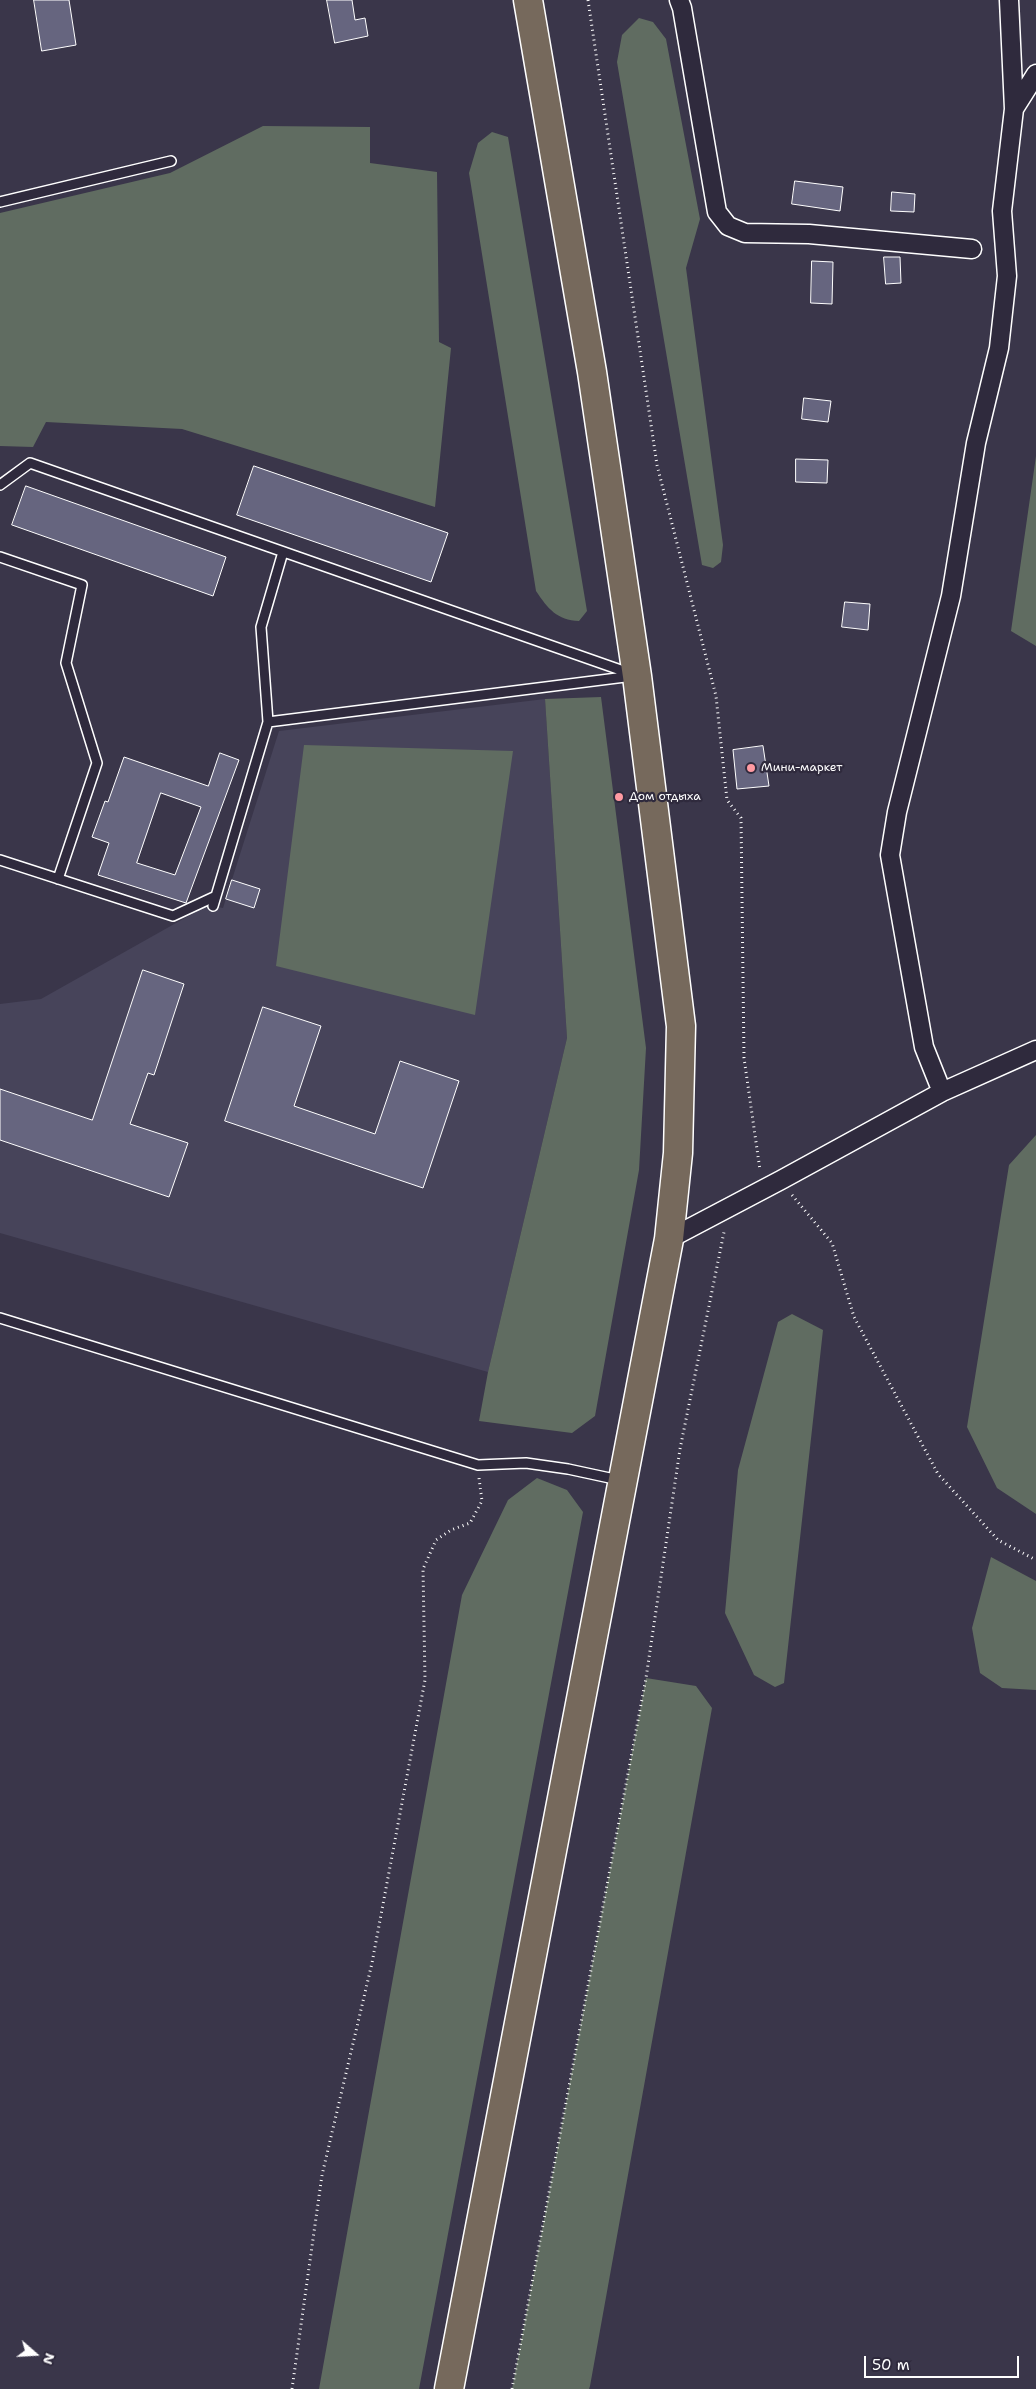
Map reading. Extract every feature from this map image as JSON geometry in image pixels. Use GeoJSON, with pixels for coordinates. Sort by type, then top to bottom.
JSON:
{"type":"FeatureCollection","features":[{"type":"Feature","properties":{"kind":"main road"},"geometry":{"type":"LineString","coordinates":[[449,2389],[669,1239],[678,1153],[681,1026],[637,676],[592,372],[528,0]]}},
{"type":"Feature","properties":{"kind":"street"},"geometry":{"type":"LineString","coordinates":[[679,0],[682,8],[717,212],[728,226],[745,233],[809,234],[972,249]]}},
{"type":"Feature","properties":{"kind":"street"},"geometry":{"type":"LineString","coordinates":[[942,1092],[924,1047],[890,854],[897,812],[951,596],[976,443],[999,348],[1007,276],[1002,211],[1014,109],[1009,0]]}},
{"type":"Feature","properties":{"kind":"street"},"geometry":{"type":"LineString","coordinates":[[1014,109],[1036,74]]}},
{"type":"Feature","properties":{"kind":"street"},"geometry":{"type":"LineString","coordinates":[[669,1239],[942,1092],[1036,1050]]}},
{"type":"Feature","properties":{"kind":"lane"},"geometry":{"type":"LineString","coordinates":[[0,202],[171,161]]}},
{"type":"Feature","properties":{"kind":"lane"},"geometry":{"type":"LineString","coordinates":[[0,485],[30,463],[637,676]]}},
{"type":"Feature","properties":{"kind":"lane"},"geometry":{"type":"LineString","coordinates":[[213,906],[268,722],[261,627],[284,552]]}},
{"type":"Feature","properties":{"kind":"lane"},"geometry":{"type":"LineString","coordinates":[[0,557],[82,585],[66,663],[97,764],[58,879]]}},
{"type":"Feature","properties":{"kind":"lane"},"geometry":{"type":"LineString","coordinates":[[268,722],[637,676]]}},
{"type":"Feature","properties":{"kind":"lane"},"geometry":{"type":"LineString","coordinates":[[0,860],[173,916],[216,896]]}},
{"type":"Feature","properties":{"kind":"lane"},"geometry":{"type":"LineString","coordinates":[[0,1318],[478,1465],[526,1464],[568,1469],[622,1481]]}},
{"type":"Feature","properties":{"kind":"path"},"geometry":{"type":"LineString","coordinates":[[588,0],[657,465],[716,696],[726,800],[741,818],[744,1058],[762,1190]]}},
{"type":"Feature","properties":{"kind":"path"},"geometry":{"type":"LineString","coordinates":[[781,1180],[832,1243],[854,1317],[938,1474],[998,1540],[1036,1560]]}},
{"type":"Feature","properties":{"kind":"path"},"geometry":{"type":"LineString","coordinates":[[512,2389],[644,1688],[680,1450],[729,1206]]}},
{"type":"Feature","properties":{"kind":"path"},"geometry":{"type":"LineString","coordinates":[[292,2389],[322,2175],[372,1963],[425,1680],[423,1569],[436,1540],[451,1530],[470,1523],[482,1502],[478,1465]]}},
{"type":"Feature","properties":{"kind":"shaded area"},"geometry":{"type":"Polygon","coordinates":[[[545,699],[567,1038],[488,1372],[0,1233],[0,1004],[41,999],[208,905],[223,908],[279,731],[545,699]]]}},
{"type":"Feature","properties":{"kind":"green space"},"geometry":{"type":"Polygon","coordinates":[[[639,18],[653,22],[666,39],[700,219],[686,268],[723,545],[721,562],[713,568],[702,565],[617,62],[622,35],[639,18]]]}},
{"type":"Feature","properties":{"kind":"green space"},"geometry":{"type":"Polygon","coordinates":[[[263,126],[370,127],[370,163],[437,172],[439,342],[451,348],[435,507],[182,429],[46,422],[33,447],[0,446],[0,213],[170,173],[263,126]]]}},
{"type":"Feature","properties":{"kind":"green space"},"geometry":{"type":"Polygon","coordinates":[[[492,132],[508,137],[587,611],[579,621],[559,616],[545,603],[536,591],[469,173],[478,143],[492,132]]]}},
{"type":"Feature","properties":{"kind":"green space"},"geometry":{"type":"Polygon","coordinates":[[[1036,456],[1036,646],[1011,631],[1036,456]]]}},
{"type":"Feature","properties":{"kind":"green space"},"geometry":{"type":"Polygon","coordinates":[[[601,697],[646,1048],[639,1170],[595,1416],[572,1433],[479,1421],[488,1372],[567,1038],[545,699],[601,697]]]}},
{"type":"Feature","properties":{"kind":"green space"},"geometry":{"type":"Polygon","coordinates":[[[304,745],[513,751],[475,1015],[276,966],[304,745]]]}},
{"type":"Feature","properties":{"kind":"green space"},"geometry":{"type":"Polygon","coordinates":[[[1036,1135],[1036,1514],[997,1488],[967,1427],[1009,1165],[1036,1135]]]}},
{"type":"Feature","properties":{"kind":"green space"},"geometry":{"type":"Polygon","coordinates":[[[792,1314],[823,1330],[784,1683],[775,1687],[754,1675],[725,1613],[738,1470],[778,1322],[792,1314]]]}},
{"type":"Feature","properties":{"kind":"green space"},"geometry":{"type":"Polygon","coordinates":[[[537,1478],[567,1490],[583,1512],[419,2389],[319,2389],[462,1595],[508,1500],[537,1478]]]}},
{"type":"Feature","properties":{"kind":"green space"},"geometry":{"type":"Polygon","coordinates":[[[991,1557],[1036,1581],[1036,1690],[1002,1688],[980,1673],[972,1628],[991,1557]]]}},
{"type":"Feature","properties":{"kind":"green space"},"geometry":{"type":"Polygon","coordinates":[[[646,1678],[696,1686],[712,1708],[590,2386],[589,2389],[512,2389],[646,1678]]]}},
{"type":"Feature","properties":{"kind":"building"},"geometry":{"type":"Polygon","coordinates":[[[34,0],[69,0],[76,45],[42,51],[34,0]]]}},
{"type":"Feature","properties":{"kind":"building"},"geometry":{"type":"Polygon","coordinates":[[[327,0],[352,0],[355,20],[365,18],[368,36],[335,43],[327,0]]]}},
{"type":"Feature","properties":{"kind":"building"},"geometry":{"type":"Polygon","coordinates":[[[795,181],[843,187],[840,211],[792,204],[795,181]]]}},
{"type":"Feature","properties":{"kind":"building"},"geometry":{"type":"Polygon","coordinates":[[[892,192],[915,194],[914,212],[891,211],[892,192]]]}},
{"type":"Feature","properties":{"kind":"building"},"geometry":{"type":"Polygon","coordinates":[[[884,257],[900,257],[901,283],[886,284],[884,257]]]}},
{"type":"Feature","properties":{"kind":"building"},"geometry":{"type":"Polygon","coordinates":[[[812,261],[833,262],[832,304],[811,303],[812,261]]]}},
{"type":"Feature","properties":{"kind":"building"},"geometry":{"type":"Polygon","coordinates":[[[804,398],[831,401],[828,422],[802,419],[804,398]]]}},
{"type":"Feature","properties":{"kind":"building"},"geometry":{"type":"Polygon","coordinates":[[[796,459],[828,460],[827,483],[796,482],[796,459]]]}},
{"type":"Feature","properties":{"kind":"building"},"geometry":{"type":"Polygon","coordinates":[[[254,466],[448,533],[431,582],[237,515],[254,466]]]}},
{"type":"Feature","properties":{"kind":"building"},"geometry":{"type":"Polygon","coordinates":[[[26,486],[226,557],[213,596],[12,525],[26,486]]]}},
{"type":"Feature","properties":{"kind":"building"},"geometry":{"type":"Polygon","coordinates":[[[845,602],[870,604],[868,630],[842,627],[845,602]]]}},
{"type":"Feature","properties":{"kind":"building","name":"Мини-маркет"},"geometry":{"type":"Polygon","coordinates":[[[763,746],[769,786],[737,789],[733,750],[763,746]]]}},
{"type":"Feature","properties":{"kind":"building"},"geometry":{"type":"Polygon","coordinates":[[[220,753],[239,760],[186,903],[98,875],[109,843],[92,837],[105,801],[108,802],[124,757],[208,786],[220,753]],[[161,793],[137,863],[175,875],[201,807],[161,793]]]}},
{"type":"Feature","properties":{"kind":"building"},"geometry":{"type":"Polygon","coordinates":[[[232,880],[260,889],[254,908],[226,899],[232,880]]]}},
{"type":"Feature","properties":{"kind":"building"},"geometry":{"type":"Polygon","coordinates":[[[143,970],[184,984],[154,1075],[148,1073],[130,1124],[188,1143],[169,1197],[0,1140],[0,1089],[92,1120],[143,970]]]}},
{"type":"Feature","properties":{"kind":"building"},"geometry":{"type":"Polygon","coordinates":[[[263,1007],[321,1026],[294,1106],[375,1134],[400,1061],[459,1081],[423,1188],[225,1121],[263,1007]]]}},
{"type":"Feature","properties":{"kind":"place","name":"Мини-маркет"},"geometry":{"type":"Point","coordinates":[751,768]}},
{"type":"Feature","properties":{"kind":"place","name":"Дом отдыха"},"geometry":{"type":"Point","coordinates":[619,797]}}]}
